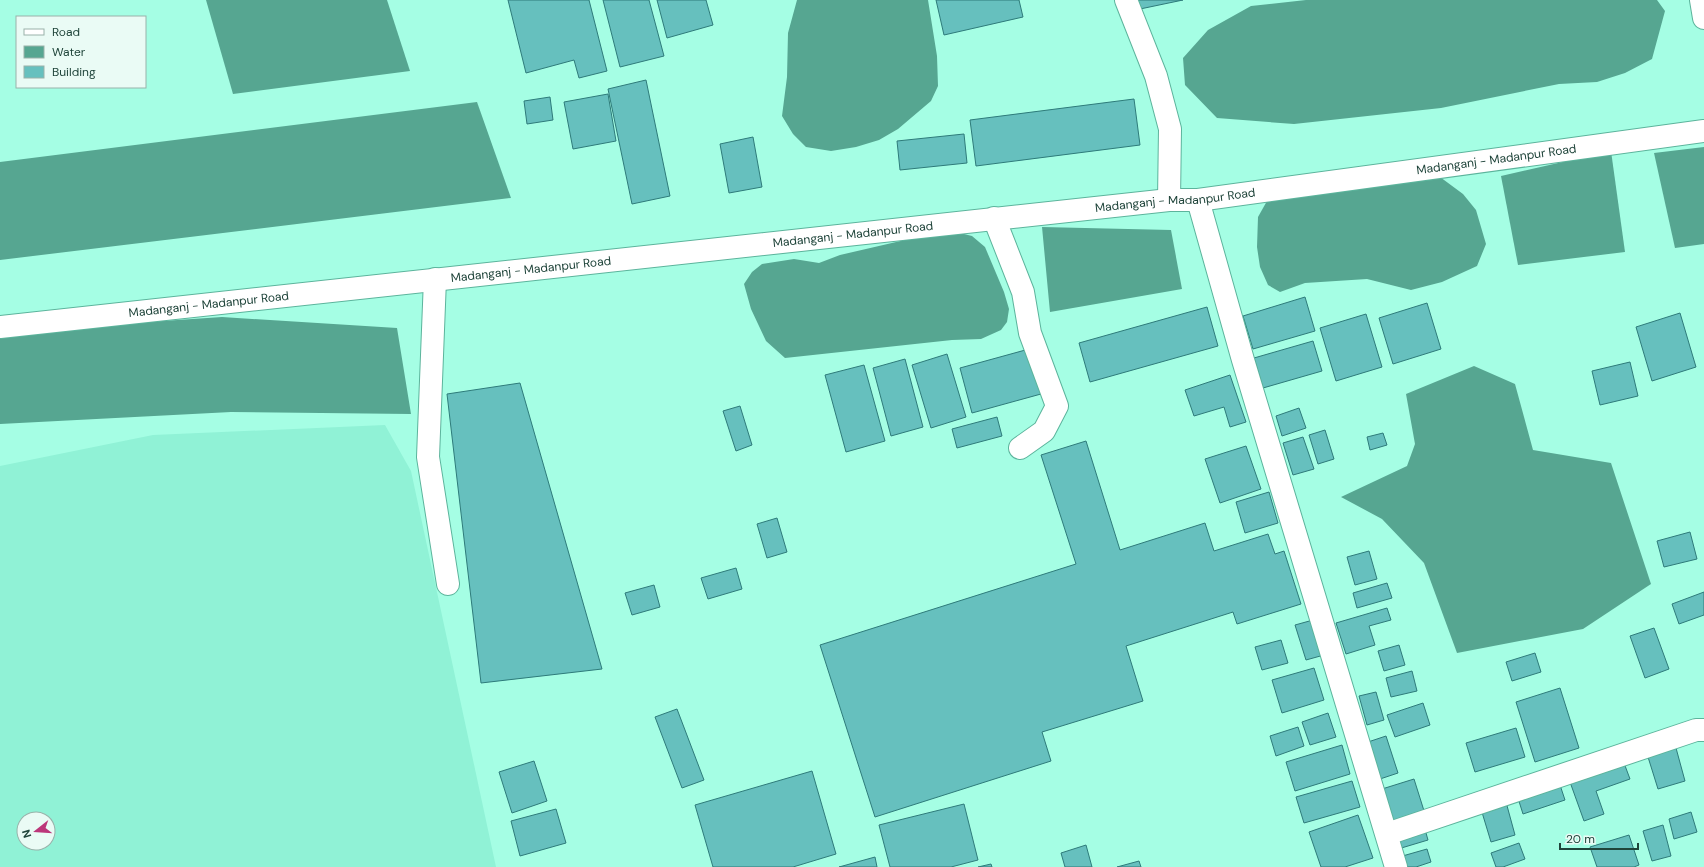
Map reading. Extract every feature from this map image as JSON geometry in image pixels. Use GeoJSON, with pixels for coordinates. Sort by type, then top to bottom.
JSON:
{"type":"FeatureCollection","features":[{"type":"Feature","properties":{"kind":"main road"},"geometry":{"type":"LineString","coordinates":[[1126,0],[1156,76],[1170,129],[1169,200]]}},
{"type":"Feature","properties":{"kind":"main road"},"geometry":{"type":"LineString","coordinates":[[1701,0],[1704,18]]}},
{"type":"Feature","properties":{"kind":"main road","name":"Madanganj - Madanpur Road"},"geometry":{"type":"LineString","coordinates":[[0,327],[435,279],[792,242],[994,218],[1169,200],[1198,200],[1704,131]]}},
{"type":"Feature","properties":{"kind":"main road"},"geometry":{"type":"LineString","coordinates":[[1198,200],[1243,360],[1396,867]]}},
{"type":"Feature","properties":{"kind":"main road"},"geometry":{"type":"LineString","coordinates":[[994,218],[1023,292],[1030,333],[1057,406],[1044,431],[1020,448]]}},
{"type":"Feature","properties":{"kind":"main road"},"geometry":{"type":"LineString","coordinates":[[435,279],[428,457],[448,584]]}},
{"type":"Feature","properties":{"kind":"main road"},"geometry":{"type":"LineString","coordinates":[[1387,834],[1696,730],[1704,730]]}},
{"type":"Feature","properties":{"kind":"shaded area"},"geometry":{"type":"Polygon","coordinates":[[[385,425],[411,471],[496,867],[0,867],[0,466],[153,435],[385,425]]]}},
{"type":"Feature","properties":{"kind":"water"},"geometry":{"type":"Polygon","coordinates":[[[206,0],[387,0],[410,71],[233,94],[206,0]]]}},
{"type":"Feature","properties":{"kind":"water"},"geometry":{"type":"Polygon","coordinates":[[[797,0],[928,0],[937,56],[938,86],[931,101],[898,129],[879,140],[856,147],[831,151],[806,147],[793,134],[782,116],[787,77],[788,33],[797,0]]]}},
{"type":"Feature","properties":{"kind":"water"},"geometry":{"type":"Polygon","coordinates":[[[1306,0],[1657,0],[1665,11],[1652,59],[1625,73],[1597,82],[1559,84],[1441,108],[1294,124],[1217,118],[1185,85],[1183,58],[1208,30],[1251,6],[1306,0]]]}},
{"type":"Feature","properties":{"kind":"water"},"geometry":{"type":"Polygon","coordinates":[[[477,102],[511,198],[0,260],[0,162],[477,102]]]}},
{"type":"Feature","properties":{"kind":"water"},"geometry":{"type":"Polygon","coordinates":[[[1704,147],[1704,244],[1675,248],[1654,153],[1704,147]]]}},
{"type":"Feature","properties":{"kind":"water"},"geometry":{"type":"Polygon","coordinates":[[[1611,151],[1625,252],[1518,265],[1501,176],[1611,151]]]}},
{"type":"Feature","properties":{"kind":"water"},"geometry":{"type":"Polygon","coordinates":[[[1440,177],[1463,194],[1476,210],[1486,244],[1477,266],[1442,282],[1411,290],[1367,279],[1305,283],[1280,292],[1268,285],[1260,267],[1257,247],[1258,217],[1267,201],[1440,177]]]}},
{"type":"Feature","properties":{"kind":"water"},"geometry":{"type":"Polygon","coordinates":[[[1042,227],[1171,230],[1182,289],[1050,312],[1042,227]]]}},
{"type":"Feature","properties":{"kind":"water"},"geometry":{"type":"Polygon","coordinates":[[[948,230],[972,236],[985,247],[1004,292],[1009,309],[1007,322],[1001,330],[981,339],[952,340],[785,358],[766,341],[751,309],[744,284],[752,272],[762,264],[794,259],[819,263],[840,255],[948,230]]]}},
{"type":"Feature","properties":{"kind":"water"},"geometry":{"type":"Polygon","coordinates":[[[222,317],[397,328],[411,414],[231,412],[0,424],[0,332],[222,317]]]}},
{"type":"Feature","properties":{"kind":"water"},"geometry":{"type":"Polygon","coordinates":[[[1474,366],[1515,384],[1533,450],[1611,463],[1651,584],[1583,629],[1457,653],[1424,563],[1382,519],[1341,497],[1407,466],[1415,444],[1406,394],[1474,366]]]}},
{"type":"Feature","properties":{"kind":"building"},"geometry":{"type":"Polygon","coordinates":[[[508,0],[589,0],[607,71],[579,78],[574,60],[526,73],[508,0]]]}},
{"type":"Feature","properties":{"kind":"building"},"geometry":{"type":"Polygon","coordinates":[[[603,0],[649,0],[664,56],[620,67],[603,0]]]}},
{"type":"Feature","properties":{"kind":"building"},"geometry":{"type":"Polygon","coordinates":[[[657,0],[706,0],[713,25],[667,38],[657,0]]]}},
{"type":"Feature","properties":{"kind":"building"},"geometry":{"type":"Polygon","coordinates":[[[936,0],[1019,0],[1023,17],[944,35],[936,0]]]}},
{"type":"Feature","properties":{"kind":"building"},"geometry":{"type":"Polygon","coordinates":[[[1138,0],[1183,0],[1140,9],[1138,0]]]}},
{"type":"Feature","properties":{"kind":"building"},"geometry":{"type":"Polygon","coordinates":[[[646,80],[670,196],[632,204],[608,89],[646,80]]]}},
{"type":"Feature","properties":{"kind":"building"},"geometry":{"type":"Polygon","coordinates":[[[608,94],[616,141],[573,149],[564,102],[608,94]]]}},
{"type":"Feature","properties":{"kind":"building"},"geometry":{"type":"Polygon","coordinates":[[[550,97],[553,120],[527,124],[524,101],[550,97]]]}},
{"type":"Feature","properties":{"kind":"building"},"geometry":{"type":"Polygon","coordinates":[[[1134,99],[1140,145],[976,166],[970,120],[1134,99]]]}},
{"type":"Feature","properties":{"kind":"building"},"geometry":{"type":"Polygon","coordinates":[[[964,134],[967,163],[900,170],[897,141],[964,134]]]}},
{"type":"Feature","properties":{"kind":"building"},"geometry":{"type":"Polygon","coordinates":[[[753,137],[762,187],[729,193],[720,144],[753,137]]]}},
{"type":"Feature","properties":{"kind":"building"},"geometry":{"type":"Polygon","coordinates":[[[1305,297],[1315,331],[1253,349],[1243,316],[1305,297]]]}},
{"type":"Feature","properties":{"kind":"building"},"geometry":{"type":"Polygon","coordinates":[[[1427,303],[1441,349],[1393,364],[1379,318],[1427,303]]]}},
{"type":"Feature","properties":{"kind":"building"},"geometry":{"type":"Polygon","coordinates":[[[1207,307],[1218,346],[1090,382],[1079,343],[1207,307]]]}},
{"type":"Feature","properties":{"kind":"building"},"geometry":{"type":"Polygon","coordinates":[[[1680,313],[1696,367],[1652,381],[1636,327],[1680,313]]]}},
{"type":"Feature","properties":{"kind":"building"},"geometry":{"type":"Polygon","coordinates":[[[1366,314],[1382,367],[1336,381],[1320,328],[1366,314]]]}},
{"type":"Feature","properties":{"kind":"building"},"geometry":{"type":"Polygon","coordinates":[[[1313,341],[1322,371],[1263,388],[1254,358],[1313,341]]]}},
{"type":"Feature","properties":{"kind":"building"},"geometry":{"type":"Polygon","coordinates":[[[1029,349],[1041,394],[972,413],[960,368],[1029,349]]]}},
{"type":"Feature","properties":{"kind":"building"},"geometry":{"type":"Polygon","coordinates":[[[947,354],[966,417],[931,428],[912,365],[947,354]]]}},
{"type":"Feature","properties":{"kind":"building"},"geometry":{"type":"Polygon","coordinates":[[[905,359],[923,427],[891,436],[873,368],[905,359]]]}},
{"type":"Feature","properties":{"kind":"building"},"geometry":{"type":"Polygon","coordinates":[[[1630,362],[1638,396],[1600,405],[1592,371],[1630,362]]]}},
{"type":"Feature","properties":{"kind":"building"},"geometry":{"type":"Polygon","coordinates":[[[864,365],[885,441],[846,452],[825,375],[864,365]]]}},
{"type":"Feature","properties":{"kind":"building"},"geometry":{"type":"Polygon","coordinates":[[[1230,375],[1246,422],[1230,427],[1224,407],[1194,416],[1185,390],[1230,375]]]}},
{"type":"Feature","properties":{"kind":"building"},"geometry":{"type":"Polygon","coordinates":[[[520,383],[602,669],[481,683],[447,394],[520,383]]]}},
{"type":"Feature","properties":{"kind":"building"},"geometry":{"type":"Polygon","coordinates":[[[740,406],[752,445],[736,451],[723,411],[740,406]]]}},
{"type":"Feature","properties":{"kind":"building"},"geometry":{"type":"Polygon","coordinates":[[[1299,408],[1306,428],[1282,436],[1276,416],[1299,408]]]}},
{"type":"Feature","properties":{"kind":"building"},"geometry":{"type":"Polygon","coordinates":[[[997,417],[1002,436],[957,448],[952,429],[997,417]]]}},
{"type":"Feature","properties":{"kind":"building"},"geometry":{"type":"Polygon","coordinates":[[[1325,430],[1334,459],[1318,464],[1309,435],[1325,430]]]}},
{"type":"Feature","properties":{"kind":"building"},"geometry":{"type":"Polygon","coordinates":[[[1383,433],[1387,445],[1370,450],[1367,437],[1383,433]]]}},
{"type":"Feature","properties":{"kind":"building"},"geometry":{"type":"Polygon","coordinates":[[[1303,437],[1314,469],[1293,475],[1283,443],[1303,437]]]}},
{"type":"Feature","properties":{"kind":"building"},"geometry":{"type":"Polygon","coordinates":[[[1086,441],[1120,550],[1205,523],[1214,551],[1268,534],[1275,554],[1284,551],[1301,604],[1237,624],[1233,612],[1126,646],[1143,701],[1042,732],[1051,761],[875,817],[820,645],[1076,564],[1041,455],[1086,441]]]}},
{"type":"Feature","properties":{"kind":"building"},"geometry":{"type":"Polygon","coordinates":[[[1246,446],[1261,489],[1220,503],[1205,459],[1246,446]]]}},
{"type":"Feature","properties":{"kind":"building"},"geometry":{"type":"Polygon","coordinates":[[[1269,492],[1278,523],[1245,533],[1236,502],[1269,492]]]}},
{"type":"Feature","properties":{"kind":"building"},"geometry":{"type":"Polygon","coordinates":[[[777,518],[787,552],[767,558],[757,524],[777,518]]]}},
{"type":"Feature","properties":{"kind":"building"},"geometry":{"type":"Polygon","coordinates":[[[1690,532],[1697,559],[1664,567],[1657,541],[1690,532]]]}},
{"type":"Feature","properties":{"kind":"building"},"geometry":{"type":"Polygon","coordinates":[[[1369,551],[1377,579],[1355,585],[1347,557],[1369,551]]]}},
{"type":"Feature","properties":{"kind":"building"},"geometry":{"type":"Polygon","coordinates":[[[736,568],[742,589],[708,599],[701,578],[736,568]]]}},
{"type":"Feature","properties":{"kind":"building"},"geometry":{"type":"Polygon","coordinates":[[[1387,583],[1392,598],[1357,608],[1353,593],[1387,583]]]}},
{"type":"Feature","properties":{"kind":"building"},"geometry":{"type":"Polygon","coordinates":[[[654,585],[660,607],[632,615],[625,593],[654,585]]]}},
{"type":"Feature","properties":{"kind":"building"},"geometry":{"type":"Polygon","coordinates":[[[1704,592],[1704,615],[1679,624],[1672,604],[1704,592]]]}},
{"type":"Feature","properties":{"kind":"building"},"geometry":{"type":"Polygon","coordinates":[[[1387,608],[1391,620],[1369,626],[1375,645],[1346,654],[1336,623],[1387,608]]]}},
{"type":"Feature","properties":{"kind":"building"},"geometry":{"type":"Polygon","coordinates":[[[1313,620],[1324,655],[1306,660],[1295,625],[1313,620]]]}},
{"type":"Feature","properties":{"kind":"building"},"geometry":{"type":"Polygon","coordinates":[[[1654,628],[1669,669],[1645,678],[1630,636],[1654,628]]]}},
{"type":"Feature","properties":{"kind":"building"},"geometry":{"type":"Polygon","coordinates":[[[1281,640],[1288,663],[1262,670],[1255,647],[1281,640]]]}},
{"type":"Feature","properties":{"kind":"building"},"geometry":{"type":"Polygon","coordinates":[[[1399,645],[1405,665],[1384,671],[1378,651],[1399,645]]]}},
{"type":"Feature","properties":{"kind":"building"},"geometry":{"type":"Polygon","coordinates":[[[1535,653],[1541,672],[1512,681],[1506,662],[1535,653]]]}},
{"type":"Feature","properties":{"kind":"building"},"geometry":{"type":"Polygon","coordinates":[[[1314,668],[1324,700],[1282,713],[1272,680],[1314,668]]]}},
{"type":"Feature","properties":{"kind":"building"},"geometry":{"type":"Polygon","coordinates":[[[1412,671],[1417,691],[1391,697],[1386,678],[1412,671]]]}},
{"type":"Feature","properties":{"kind":"building"},"geometry":{"type":"Polygon","coordinates":[[[1560,688],[1579,748],[1535,762],[1516,702],[1560,688]]]}},
{"type":"Feature","properties":{"kind":"building"},"geometry":{"type":"Polygon","coordinates":[[[1376,692],[1384,720],[1367,725],[1359,696],[1376,692]]]}},
{"type":"Feature","properties":{"kind":"building"},"geometry":{"type":"Polygon","coordinates":[[[1423,703],[1430,725],[1395,737],[1387,715],[1423,703]]]}},
{"type":"Feature","properties":{"kind":"building"},"geometry":{"type":"Polygon","coordinates":[[[677,709],[704,780],[682,788],[655,717],[677,709]]]}},
{"type":"Feature","properties":{"kind":"building"},"geometry":{"type":"Polygon","coordinates":[[[1328,713],[1336,737],[1310,745],[1302,722],[1328,713]]]}},
{"type":"Feature","properties":{"kind":"building"},"geometry":{"type":"Polygon","coordinates":[[[1298,727],[1304,746],[1276,756],[1270,736],[1298,727]]]}},
{"type":"Feature","properties":{"kind":"building"},"geometry":{"type":"Polygon","coordinates":[[[1516,728],[1525,757],[1475,772],[1466,743],[1516,728]]]}},
{"type":"Feature","properties":{"kind":"building"},"geometry":{"type":"Polygon","coordinates":[[[1386,736],[1398,773],[1380,779],[1368,742],[1386,736]]]}},
{"type":"Feature","properties":{"kind":"building"},"geometry":{"type":"Polygon","coordinates":[[[1342,745],[1350,774],[1295,791],[1286,762],[1342,745]]]}},
{"type":"Feature","properties":{"kind":"building"},"geometry":{"type":"Polygon","coordinates":[[[1676,748],[1685,781],[1658,789],[1648,757],[1676,748]]]}},
{"type":"Feature","properties":{"kind":"building"},"geometry":{"type":"Polygon","coordinates":[[[534,761],[547,801],[512,813],[499,772],[534,761]]]}},
{"type":"Feature","properties":{"kind":"building"},"geometry":{"type":"Polygon","coordinates":[[[1624,763],[1630,779],[1596,791],[1604,814],[1584,821],[1570,782],[1624,763]]]}},
{"type":"Feature","properties":{"kind":"building"},"geometry":{"type":"Polygon","coordinates":[[[812,771],[836,854],[793,867],[713,867],[695,805],[812,771]]]}},
{"type":"Feature","properties":{"kind":"building"},"geometry":{"type":"Polygon","coordinates":[[[1414,779],[1425,814],[1393,824],[1382,789],[1414,779]]]}},
{"type":"Feature","properties":{"kind":"building"},"geometry":{"type":"Polygon","coordinates":[[[1352,781],[1360,807],[1304,823],[1296,797],[1352,781]]]}},
{"type":"Feature","properties":{"kind":"building"},"geometry":{"type":"Polygon","coordinates":[[[1559,782],[1565,800],[1523,814],[1517,795],[1559,782]]]}},
{"type":"Feature","properties":{"kind":"building"},"geometry":{"type":"Polygon","coordinates":[[[1506,802],[1515,835],[1491,842],[1481,809],[1506,802]]]}},
{"type":"Feature","properties":{"kind":"building"},"geometry":{"type":"Polygon","coordinates":[[[964,804],[978,860],[951,867],[890,867],[879,825],[964,804]]]}},
{"type":"Feature","properties":{"kind":"building"},"geometry":{"type":"Polygon","coordinates":[[[556,809],[566,843],[520,856],[511,821],[556,809]]]}},
{"type":"Feature","properties":{"kind":"building"},"geometry":{"type":"Polygon","coordinates":[[[1691,812],[1697,832],[1674,839],[1669,819],[1691,812]]]}},
{"type":"Feature","properties":{"kind":"building"},"geometry":{"type":"Polygon","coordinates":[[[1358,815],[1373,858],[1345,867],[1321,867],[1309,832],[1358,815]]]}},
{"type":"Feature","properties":{"kind":"building"},"geometry":{"type":"Polygon","coordinates":[[[1663,825],[1671,856],[1652,861],[1643,831],[1663,825]]]}},
{"type":"Feature","properties":{"kind":"building"},"geometry":{"type":"Polygon","coordinates":[[[1424,826],[1428,840],[1398,849],[1393,835],[1424,826]]]}},
{"type":"Feature","properties":{"kind":"building"},"geometry":{"type":"Polygon","coordinates":[[[1629,835],[1639,865],[1634,867],[1597,867],[1590,847],[1629,835]]]}},
{"type":"Feature","properties":{"kind":"building"},"geometry":{"type":"Polygon","coordinates":[[[1519,843],[1525,859],[1503,867],[1496,867],[1491,853],[1519,843]]]}},
{"type":"Feature","properties":{"kind":"building"},"geometry":{"type":"Polygon","coordinates":[[[1086,845],[1092,867],[1065,867],[1061,853],[1086,845]]]}},
{"type":"Feature","properties":{"kind":"building"},"geometry":{"type":"Polygon","coordinates":[[[1427,849],[1431,862],[1416,867],[1402,867],[1399,857],[1427,849]]]}},
{"type":"Feature","properties":{"kind":"building"},"geometry":{"type":"Polygon","coordinates":[[[875,857],[877,867],[839,867],[875,857]]]}},
{"type":"Feature","properties":{"kind":"building"},"geometry":{"type":"Polygon","coordinates":[[[1139,861],[1141,867],[1117,867],[1139,861]]]}},
{"type":"Feature","properties":{"kind":"building"},"geometry":{"type":"Polygon","coordinates":[[[991,864],[992,867],[978,867],[991,864]]]}}]}
